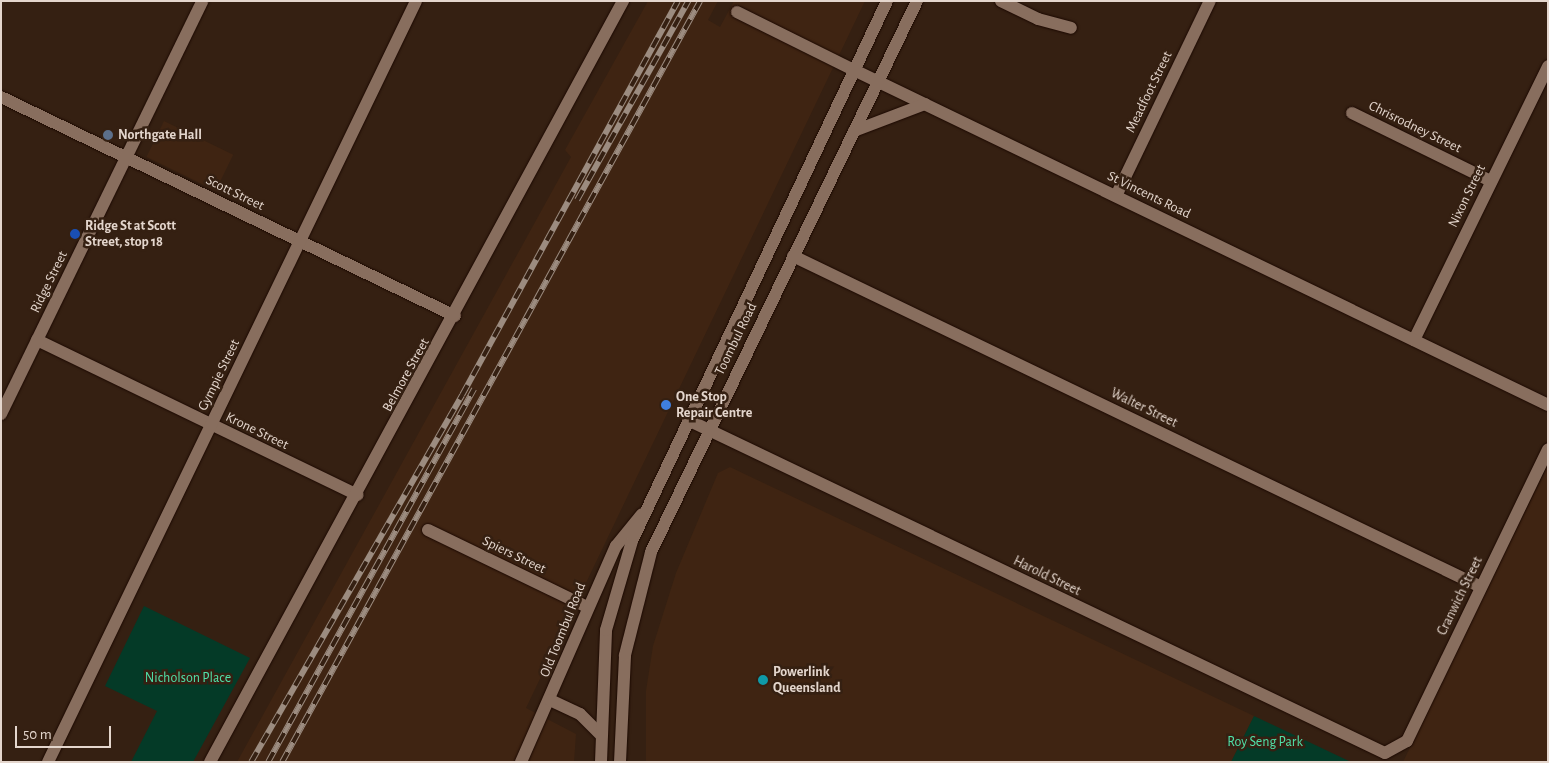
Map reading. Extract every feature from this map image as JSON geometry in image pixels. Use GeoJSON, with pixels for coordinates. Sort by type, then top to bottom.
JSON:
{"type":"FeatureCollection","features":[{"type":"Feature","properties":{"kind":"street","name":"Ridge Street"},"geometry":{"type":"LineString","coordinates":[[1,414],[202,1]]}},
{"type":"Feature","properties":{"kind":"street","name":"Gympie Street"},"geometry":{"type":"LineString","coordinates":[[48,762],[416,1]]}},
{"type":"Feature","properties":{"kind":"street","name":"Belmore Street"},"geometry":{"type":"LineString","coordinates":[[210,762],[455,316],[623,1]]}},
{"type":"Feature","properties":{"kind":"street","name":"Toombul Road"},"geometry":{"type":"LineString","coordinates":[[601,762],[606,630],[642,514],[856,71],[887,1]]}},
{"type":"Feature","properties":{"kind":"street","name":"Toombul Road"},"geometry":{"type":"LineString","coordinates":[[620,762],[622,678],[635,602],[660,530],[917,1]]}},
{"type":"Feature","properties":{"kind":"street"},"geometry":{"type":"LineString","coordinates":[[1001,1],[1038,19],[1071,28]]}},
{"type":"Feature","properties":{"kind":"street","name":"Meadfoot Street"},"geometry":{"type":"LineString","coordinates":[[1116,196],[1210,1]]}},
{"type":"Feature","properties":{"kind":"street","name":"St Vincents Road"},"geometry":{"type":"LineString","coordinates":[[737,12],[878,82],[1548,405]]}},
{"type":"Feature","properties":{"kind":"street","name":"Nixon Street"},"geometry":{"type":"LineString","coordinates":[[1414,340],[1548,66]]}},
{"type":"Feature","properties":{"kind":"street","name":"Scott Street"},"geometry":{"type":"LineString","coordinates":[[1,97],[455,316]]}},
{"type":"Feature","properties":{"kind":"street"},"geometry":{"type":"LineString","coordinates":[[854,131],[925,104]]}},
{"type":"Feature","properties":{"kind":"street","name":"Chrisrodney Street"},"geometry":{"type":"LineString","coordinates":[[1352,113],[1491,181]]}},
{"type":"Feature","properties":{"kind":"street","name":"Walter Street"},"geometry":{"type":"LineString","coordinates":[[793,256],[1481,587]]}},
{"type":"Feature","properties":{"kind":"street","name":"Krone Street"},"geometry":{"type":"LineString","coordinates":[[37,340],[357,495]]}},
{"type":"Feature","properties":{"kind":"street","name":"Harold Street"},"geometry":{"type":"LineString","coordinates":[[688,420],[1376,750],[1394,752]]}},
{"type":"Feature","properties":{"kind":"street","name":"Cranwich Street"},"geometry":{"type":"LineString","coordinates":[[1394,752],[1406,741],[1548,449]]}},
{"type":"Feature","properties":{"kind":"street","name":"Old Toombul Road"},"geometry":{"type":"LineString","coordinates":[[520,762],[550,700],[587,607],[616,546],[642,514]]}},
{"type":"Feature","properties":{"kind":"street","name":"Spiers Street"},"geometry":{"type":"LineString","coordinates":[[428,530],[587,607]]}},
{"type":"Feature","properties":{"kind":"street"},"geometry":{"type":"LineString","coordinates":[[550,700],[580,714],[601,735]]}},
{"type":"Feature","properties":{"kind":"shaded area"},"geometry":{"type":"Polygon","coordinates":[[[648,1],[718,1],[708,20],[720,27],[734,1],[865,1],[526,708],[576,734],[574,762],[237,762],[571,157],[565,150],[648,1]]]}},
{"type":"Feature","properties":{"kind":"shaded area"},"geometry":{"type":"Polygon","coordinates":[[[164,121],[233,155],[216,191],[146,157],[164,121]]]}},
{"type":"Feature","properties":{"kind":"shaded area"},"geometry":{"type":"Polygon","coordinates":[[[1548,465],[1548,762],[1403,762],[1548,465]]]}},
{"type":"Feature","properties":{"kind":"shaded area"},"geometry":{"type":"Polygon","coordinates":[[[730,467],[1254,716],[1231,762],[646,762],[646,691],[653,646],[676,573],[718,473],[730,467]]]}},
{"type":"Feature","properties":{"kind":"green space","name":"Nicholson Place"},"geometry":{"type":"Polygon","coordinates":[[[144,606],[250,658],[193,762],[131,762],[157,711],[105,686],[144,606]]]}},
{"type":"Feature","properties":{"kind":"green space","name":"Roy Seng Park"},"geometry":{"type":"Polygon","coordinates":[[[1254,716],[1351,762],[1231,762],[1254,716]]]}},
{"type":"Feature","properties":{"kind":"railway"},"geometry":{"type":"LineString","coordinates":[[251,762],[462,395],[678,1]]}},
{"type":"Feature","properties":{"kind":"railway"},"geometry":{"type":"LineString","coordinates":[[577,200],[688,1]]}},
{"type":"Feature","properties":{"kind":"railway"},"geometry":{"type":"LineString","coordinates":[[282,762],[700,1]]}},
{"type":"Feature","properties":{"kind":"railway"},"geometry":{"type":"LineString","coordinates":[[268,762],[474,389]]}},
{"type":"Feature","properties":{"kind":"place","name":"Northgate Hall"},"geometry":{"type":"Point","coordinates":[108,135]}},
{"type":"Feature","properties":{"kind":"place","name":"Ridge St at Scott Street, stop 18"},"geometry":{"type":"Point","coordinates":[75,234]}},
{"type":"Feature","properties":{"kind":"place","name":"One Stop Repair Centre"},"geometry":{"type":"Point","coordinates":[666,405]}},
{"type":"Feature","properties":{"kind":"place","name":"Powerlink Queensland"},"geometry":{"type":"Point","coordinates":[763,680]}}]}
